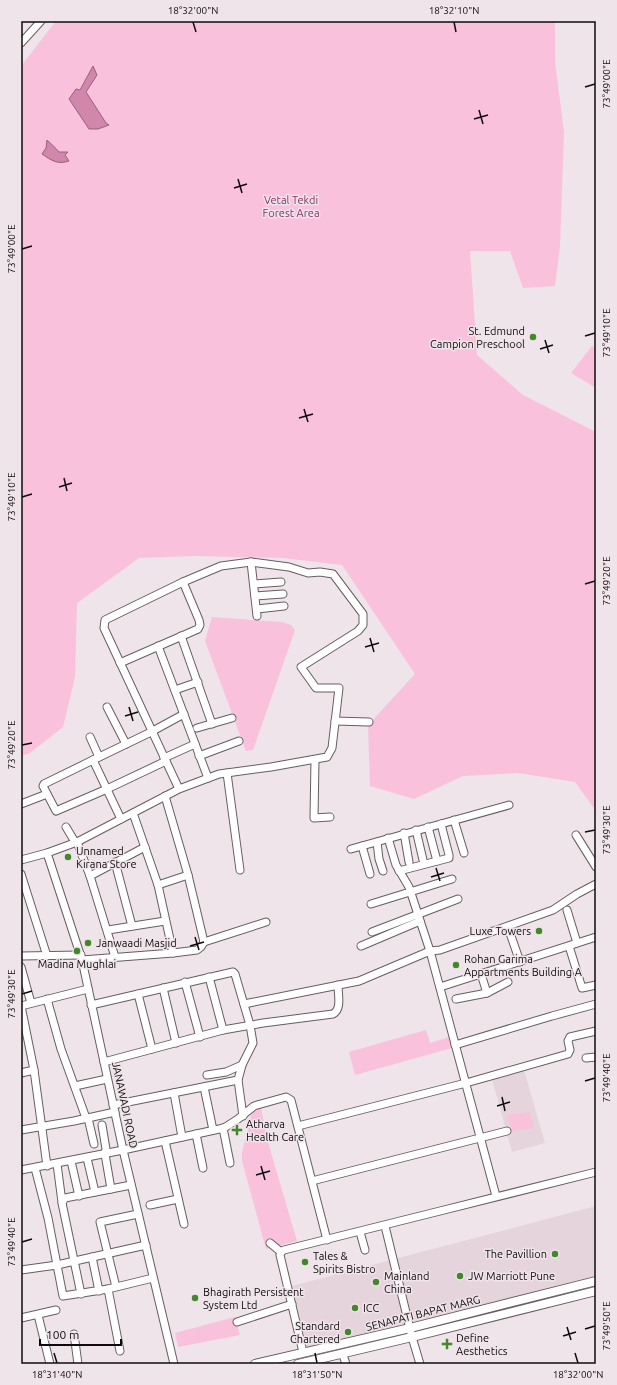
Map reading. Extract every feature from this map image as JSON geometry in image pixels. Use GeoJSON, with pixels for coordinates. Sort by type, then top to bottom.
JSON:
{"type":"FeatureCollection","features":[{"type":"Feature","properties":{"kind":"main road","name":"SENAPATI BAPAT MARG"},"geometry":{"type":"LineString","coordinates":[[255,1364],[410,1328],[596,1281]]}},
{"type":"Feature","properties":{"kind":"main road","name":"SENAPATI BAPAT MARG"},"geometry":{"type":"LineString","coordinates":[[298,1364],[596,1291]]}},
{"type":"Feature","properties":{"kind":"street"},"geometry":{"type":"LineString","coordinates":[[21,43],[41,21]]}},
{"type":"Feature","properties":{"kind":"street"},"geometry":{"type":"LineString","coordinates":[[251,562],[257,612],[284,606]]}},
{"type":"Feature","properties":{"kind":"street"},"geometry":{"type":"LineString","coordinates":[[21,860],[47,853],[76,842],[179,789],[219,774],[328,757],[331,751],[340,688],[316,688],[301,667],[358,631],[363,625],[363,614],[333,574],[320,572],[308,573],[289,567],[251,562],[221,566],[183,582],[105,620],[104,628],[179,789]]}},
{"type":"Feature","properties":{"kind":"street"},"geometry":{"type":"LineString","coordinates":[[120,663],[198,629],[200,625],[199,620],[183,582]]}},
{"type":"Feature","properties":{"kind":"street"},"geometry":{"type":"LineString","coordinates":[[254,584],[281,582]]}},
{"type":"Feature","properties":{"kind":"street"},"geometry":{"type":"LineString","coordinates":[[255,596],[283,594]]}},
{"type":"Feature","properties":{"kind":"street"},"geometry":{"type":"LineString","coordinates":[[181,636],[212,724]]}},
{"type":"Feature","properties":{"kind":"street"},"geometry":{"type":"LineString","coordinates":[[158,646],[208,778]]}},
{"type":"Feature","properties":{"kind":"street"},"geometry":{"type":"LineString","coordinates":[[175,690],[198,682]]}},
{"type":"Feature","properties":{"kind":"street"},"geometry":{"type":"LineString","coordinates":[[107,707],[126,744]]}},
{"type":"Feature","properties":{"kind":"street"},"geometry":{"type":"LineString","coordinates":[[184,714],[153,731],[44,784],[43,786],[56,811],[107,789],[195,744]]}},
{"type":"Feature","properties":{"kind":"street"},"geometry":{"type":"LineString","coordinates":[[197,728],[232,718]]}},
{"type":"Feature","properties":{"kind":"street"},"geometry":{"type":"LineString","coordinates":[[335,721],[369,722]]}},
{"type":"Feature","properties":{"kind":"street"},"geometry":{"type":"LineString","coordinates":[[90,737],[107,789],[121,820]]}},
{"type":"Feature","properties":{"kind":"street"},"geometry":{"type":"LineString","coordinates":[[199,756],[239,741]]}},
{"type":"Feature","properties":{"kind":"street"},"geometry":{"type":"LineString","coordinates":[[315,760],[314,818],[330,817]]}},
{"type":"Feature","properties":{"kind":"street"},"geometry":{"type":"LineString","coordinates":[[227,773],[240,870]]}},
{"type":"Feature","properties":{"kind":"street"},"geometry":{"type":"LineString","coordinates":[[21,804],[47,794]]}},
{"type":"Feature","properties":{"kind":"street"},"geometry":{"type":"LineString","coordinates":[[165,796],[188,875],[204,942]]}},
{"type":"Feature","properties":{"kind":"street"},"geometry":{"type":"LineString","coordinates":[[351,849],[509,805]]}},
{"type":"Feature","properties":{"kind":"street"},"geometry":{"type":"LineString","coordinates":[[133,813],[158,885],[173,953]]}},
{"type":"Feature","properties":{"kind":"street"},"geometry":{"type":"LineString","coordinates":[[454,820],[464,854]]}},
{"type":"Feature","properties":{"kind":"street"},"geometry":{"type":"LineString","coordinates":[[400,871],[450,857],[441,824]]}},
{"type":"Feature","properties":{"kind":"street"},"geometry":{"type":"LineString","coordinates":[[66,827],[76,842],[90,876],[108,930],[115,957]]}},
{"type":"Feature","properties":{"kind":"street"},"geometry":{"type":"LineString","coordinates":[[428,827],[437,861]]}},
{"type":"Feature","properties":{"kind":"street"},"geometry":{"type":"LineString","coordinates":[[416,830],[423,860]]}},
{"type":"Feature","properties":{"kind":"street"},"geometry":{"type":"LineString","coordinates":[[404,833],[409,862]]}},
{"type":"Feature","properties":{"kind":"street"},"geometry":{"type":"LineString","coordinates":[[576,835],[596,867]]}},
{"type":"Feature","properties":{"kind":"street"},"geometry":{"type":"LineString","coordinates":[[388,838],[396,865],[410,891],[430,951],[496,1196]]}},
{"type":"Feature","properties":{"kind":"street"},"geometry":{"type":"LineString","coordinates":[[377,842],[379,859],[383,871]]}},
{"type":"Feature","properties":{"kind":"street"},"geometry":{"type":"LineString","coordinates":[[362,846],[370,874]]}},
{"type":"Feature","properties":{"kind":"street"},"geometry":{"type":"LineString","coordinates":[[90,876],[145,847]]}},
{"type":"Feature","properties":{"kind":"street","name":"JANAWADI ROAD"},"geometry":{"type":"LineString","coordinates":[[47,853],[81,958],[131,1185],[174,1364]]}},
{"type":"Feature","properties":{"kind":"street"},"geometry":{"type":"LineString","coordinates":[[115,862],[132,926]]}},
{"type":"Feature","properties":{"kind":"street"},"geometry":{"type":"LineString","coordinates":[[21,874],[48,956]]}},
{"type":"Feature","properties":{"kind":"street"},"geometry":{"type":"LineString","coordinates":[[158,885],[188,875]]}},
{"type":"Feature","properties":{"kind":"street"},"geometry":{"type":"LineString","coordinates":[[371,904],[452,879]]}},
{"type":"Feature","properties":{"kind":"street"},"geometry":{"type":"LineString","coordinates":[[244,1004],[359,981],[430,951],[440,950],[553,910],[577,894],[596,884]]}},
{"type":"Feature","properties":{"kind":"street"},"geometry":{"type":"LineString","coordinates":[[372,932],[458,899]]}},
{"type":"Feature","properties":{"kind":"street"},"geometry":{"type":"LineString","coordinates":[[567,910],[577,943]]}},
{"type":"Feature","properties":{"kind":"street"},"geometry":{"type":"LineString","coordinates":[[108,930],[165,921]]}},
{"type":"Feature","properties":{"kind":"street"},"geometry":{"type":"LineString","coordinates":[[361,946],[420,921]]}},
{"type":"Feature","properties":{"kind":"street"},"geometry":{"type":"LineString","coordinates":[[21,956],[81,958],[173,953],[199,949],[204,942],[266,922]]}},
{"type":"Feature","properties":{"kind":"street"},"geometry":{"type":"LineString","coordinates":[[510,933],[520,962]]}},
{"type":"Feature","properties":{"kind":"street"},"geometry":{"type":"LineString","coordinates":[[440,987],[596,937]]}},
{"type":"Feature","properties":{"kind":"street"},"geometry":{"type":"LineString","coordinates":[[569,946],[582,988],[596,985]]}},
{"type":"Feature","properties":{"kind":"street"},"geometry":{"type":"LineString","coordinates":[[21,967],[31,1003]]}},
{"type":"Feature","properties":{"kind":"street"},"geometry":{"type":"LineString","coordinates":[[91,1005],[233,972],[235,974],[250,1025],[252,1043],[242,1065],[238,1080],[243,1116]]}},
{"type":"Feature","properties":{"kind":"street"},"geometry":{"type":"LineString","coordinates":[[481,974],[487,993]]}},
{"type":"Feature","properties":{"kind":"street"},"geometry":{"type":"LineString","coordinates":[[209,977],[223,1030]]}},
{"type":"Feature","properties":{"kind":"street"},"geometry":{"type":"LineString","coordinates":[[185,982],[200,1037]]}},
{"type":"Feature","properties":{"kind":"street"},"geometry":{"type":"LineString","coordinates":[[456,999],[487,993],[508,982]]}},
{"type":"Feature","properties":{"kind":"street"},"geometry":{"type":"LineString","coordinates":[[104,1062],[223,1030],[335,1013],[339,1007],[338,985]]}},
{"type":"Feature","properties":{"kind":"street"},"geometry":{"type":"LineString","coordinates":[[163,988],[176,1043]]}},
{"type":"Feature","properties":{"kind":"street"},"geometry":{"type":"LineString","coordinates":[[47,1166],[34,1070],[21,1006],[88,989]]}},
{"type":"Feature","properties":{"kind":"street"},"geometry":{"type":"LineString","coordinates":[[138,994],[152,1049]]}},
{"type":"Feature","properties":{"kind":"street"},"geometry":{"type":"LineString","coordinates":[[47,999],[61,1049],[87,1118],[94,1144]]}},
{"type":"Feature","properties":{"kind":"street"},"geometry":{"type":"LineString","coordinates":[[455,1045],[596,1004]]}},
{"type":"Feature","properties":{"kind":"street"},"geometry":{"type":"LineString","coordinates":[[298,1126],[466,1083],[568,1054],[570,1050],[568,1042],[570,1037],[596,1031]]}},
{"type":"Feature","properties":{"kind":"street"},"geometry":{"type":"LineString","coordinates":[[586,1058],[596,1057]]}},
{"type":"Feature","properties":{"kind":"street"},"geometry":{"type":"LineString","coordinates":[[207,1075],[226,1072],[242,1065]]}},
{"type":"Feature","properties":{"kind":"street"},"geometry":{"type":"LineString","coordinates":[[21,1073],[34,1070]]}},
{"type":"Feature","properties":{"kind":"street"},"geometry":{"type":"LineString","coordinates":[[75,1086],[108,1079]]}},
{"type":"Feature","properties":{"kind":"street"},"geometry":{"type":"LineString","coordinates":[[21,1130],[87,1118],[114,1108],[174,1093],[238,1080]]}},
{"type":"Feature","properties":{"kind":"street"},"geometry":{"type":"LineString","coordinates":[[204,1087],[213,1130]]}},
{"type":"Feature","properties":{"kind":"street"},"geometry":{"type":"LineString","coordinates":[[174,1093],[182,1137]]}},
{"type":"Feature","properties":{"kind":"street"},"geometry":{"type":"LineString","coordinates":[[21,1170],[87,1158],[223,1128],[243,1116],[254,1106],[286,1097],[291,1100],[327,1240]]}},
{"type":"Feature","properties":{"kind":"street"},"geometry":{"type":"LineString","coordinates":[[102,1125],[106,1148],[104,1154],[111,1189]]}},
{"type":"Feature","properties":{"kind":"street"},"geometry":{"type":"LineString","coordinates":[[223,1128],[230,1163]]}},
{"type":"Feature","properties":{"kind":"street"},"geometry":{"type":"LineString","coordinates":[[312,1181],[480,1139],[506,1131]]}},
{"type":"Feature","properties":{"kind":"street"},"geometry":{"type":"LineString","coordinates":[[196,1134],[203,1168]]}},
{"type":"Feature","properties":{"kind":"street"},"geometry":{"type":"LineString","coordinates":[[165,1141],[184,1224]]}},
{"type":"Feature","properties":{"kind":"street"},"geometry":{"type":"LineString","coordinates":[[87,1158],[95,1192]]}},
{"type":"Feature","properties":{"kind":"street"},"geometry":{"type":"LineString","coordinates":[[71,1161],[79,1196]]}},
{"type":"Feature","properties":{"kind":"street"},"geometry":{"type":"LineString","coordinates":[[57,1164],[62,1202],[81,1294]]}},
{"type":"Feature","properties":{"kind":"street"},"geometry":{"type":"LineString","coordinates":[[35,1168],[48,1218],[63,1296],[108,1289],[154,1278]]}},
{"type":"Feature","properties":{"kind":"street"},"geometry":{"type":"LineString","coordinates":[[281,1252],[496,1196],[596,1172]]}},
{"type":"Feature","properties":{"kind":"street"},"geometry":{"type":"LineString","coordinates":[[62,1202],[65,1198],[131,1185]]}},
{"type":"Feature","properties":{"kind":"street"},"geometry":{"type":"LineString","coordinates":[[150,1205],[178,1199]]}},
{"type":"Feature","properties":{"kind":"street"},"geometry":{"type":"LineString","coordinates":[[115,1283],[100,1222],[138,1214]]}},
{"type":"Feature","properties":{"kind":"street"},"geometry":{"type":"LineString","coordinates":[[385,1226],[420,1364]]}},
{"type":"Feature","properties":{"kind":"street"},"geometry":{"type":"LineString","coordinates":[[360,1232],[365,1250]]}},
{"type":"Feature","properties":{"kind":"street"},"geometry":{"type":"LineString","coordinates":[[270,1243],[281,1252]]}},
{"type":"Feature","properties":{"kind":"street"},"geometry":{"type":"LineString","coordinates":[[21,1270],[57,1265],[146,1245]]}},
{"type":"Feature","properties":{"kind":"street"},"geometry":{"type":"LineString","coordinates":[[281,1252],[280,1255],[303,1352]]}},
{"type":"Feature","properties":{"kind":"street"},"geometry":{"type":"LineString","coordinates":[[92,1257],[99,1290]]}},
{"type":"Feature","properties":{"kind":"street"},"geometry":{"type":"LineString","coordinates":[[108,1289],[120,1351]]}},
{"type":"Feature","properties":{"kind":"street"},"geometry":{"type":"LineString","coordinates":[[237,1322],[292,1304]]}},
{"type":"Feature","properties":{"kind":"street"},"geometry":{"type":"LineString","coordinates":[[21,1318],[56,1310]]}},
{"type":"Feature","properties":{"kind":"street"},"geometry":{"type":"LineString","coordinates":[[38,1315],[50,1364]]}},
{"type":"Feature","properties":{"kind":"street"},"geometry":{"type":"LineString","coordinates":[[74,1334],[78,1364]]}},
{"type":"Feature","properties":{"kind":"shaded area"},"geometry":{"type":"Polygon","coordinates":[[[93,66],[97,75],[86,92],[106,123],[109,125],[98,129],[89,129],[69,99],[76,89],[80,90],[93,66]]]}},
{"type":"Feature","properties":{"kind":"shaded area"},"geometry":{"type":"Polygon","coordinates":[[[47,140],[59,152],[68,152],[65,155],[69,161],[58,162],[51,160],[42,154],[46,148],[47,140]]]}},
{"type":"Feature","properties":{"kind":"shaded area"},"geometry":{"type":"Polygon","coordinates":[[[524,1070],[545,1143],[512,1152],[492,1079],[524,1070]]]}},
{"type":"Feature","properties":{"kind":"shaded area"},"geometry":{"type":"Polygon","coordinates":[[[596,1206],[596,1277],[307,1350],[292,1286],[596,1206]]]}},
{"type":"Feature","properties":{"kind":"green space","name":"Vetal Tekdi Forest Area"},"geometry":{"type":"Polygon","coordinates":[[[56,21],[555,21],[555,62],[564,132],[560,246],[555,286],[523,288],[510,251],[470,251],[477,355],[523,395],[596,432],[596,811],[575,782],[518,773],[463,776],[414,799],[370,786],[368,725],[415,674],[342,565],[283,558],[194,556],[139,558],[77,603],[75,677],[63,727],[30,753],[21,756],[21,66],[56,21]]]}},
{"type":"Feature","properties":{"kind":"green space"},"geometry":{"type":"Polygon","coordinates":[[[592,346],[596,349],[596,388],[571,373],[592,346]]]}},
{"type":"Feature","properties":{"kind":"green space"},"geometry":{"type":"Polygon","coordinates":[[[212,617],[282,622],[291,625],[295,630],[253,750],[246,751],[205,641],[212,617]]]}},
{"type":"Feature","properties":{"kind":"green space"},"geometry":{"type":"Polygon","coordinates":[[[426,1030],[430,1043],[449,1037],[452,1048],[355,1075],[349,1052],[426,1030]]]}},
{"type":"Feature","properties":{"kind":"green space"},"geometry":{"type":"Polygon","coordinates":[[[261,1107],[267,1139],[297,1241],[266,1249],[242,1161],[242,1153],[253,1108],[261,1107]]]}},
{"type":"Feature","properties":{"kind":"green space"},"geometry":{"type":"Polygon","coordinates":[[[530,1112],[534,1128],[512,1131],[507,1115],[530,1112]]]}},
{"type":"Feature","properties":{"kind":"green space"},"geometry":{"type":"Polygon","coordinates":[[[235,1317],[240,1335],[178,1347],[175,1333],[235,1317]]]}},
{"type":"Feature","properties":{"kind":"place","name":"St. Edmund Campion Preschool"},"geometry":{"type":"Point","coordinates":[533,337]}},
{"type":"Feature","properties":{"kind":"place","name":"Unnamed Kirana Store"},"geometry":{"type":"Point","coordinates":[68,857]}},
{"type":"Feature","properties":{"kind":"place","name":"Luxe Towers"},"geometry":{"type":"Point","coordinates":[539,931]}},
{"type":"Feature","properties":{"kind":"place","name":"Janwaadi Masjid"},"geometry":{"type":"Point","coordinates":[88,943]}},
{"type":"Feature","properties":{"kind":"place","name":"Madina Mughlai"},"geometry":{"type":"Point","coordinates":[77,951]}},
{"type":"Feature","properties":{"kind":"place","name":"Rohan Garima Appartments Building A"},"geometry":{"type":"Point","coordinates":[456,965]}},
{"type":"Feature","properties":{"kind":"place","name":"Atharva Health Care"},"geometry":{"type":"Point","coordinates":[237,1130]}},
{"type":"Feature","properties":{"kind":"place","name":"The Pavillion"},"geometry":{"type":"Point","coordinates":[555,1254]}},
{"type":"Feature","properties":{"kind":"place","name":"Tales & Spirits Bistro"},"geometry":{"type":"Point","coordinates":[305,1262]}},
{"type":"Feature","properties":{"kind":"place","name":"JW Marriott Pune"},"geometry":{"type":"Point","coordinates":[460,1276]}},
{"type":"Feature","properties":{"kind":"place","name":"Mainland China"},"geometry":{"type":"Point","coordinates":[376,1282]}},
{"type":"Feature","properties":{"kind":"place","name":"Bhagirath Persistent System Ltd"},"geometry":{"type":"Point","coordinates":[195,1298]}},
{"type":"Feature","properties":{"kind":"place","name":"ICC"},"geometry":{"type":"Point","coordinates":[355,1308]}},
{"type":"Feature","properties":{"kind":"place","name":"Standard Chartered"},"geometry":{"type":"Point","coordinates":[348,1332]}},
{"type":"Feature","properties":{"kind":"place","name":"Define Aesthetics"},"geometry":{"type":"Point","coordinates":[447,1344]}}]}
